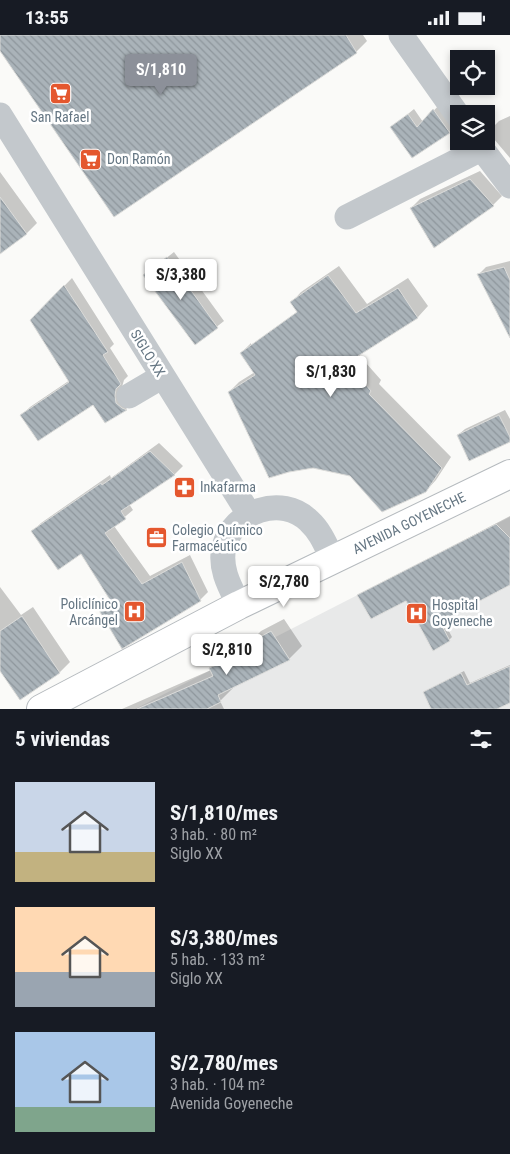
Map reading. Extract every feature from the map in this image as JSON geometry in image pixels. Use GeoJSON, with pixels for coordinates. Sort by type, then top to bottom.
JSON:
{"type":"FeatureCollection","features":[{"type":"Feature","properties":{"kind":"main road","name":"AVENIDA GOYENECHE"},"geometry":{"type":"LineString","coordinates":[[41,709],[239,605],[510,475]]}},
{"type":"Feature","properties":{"kind":"street"},"geometry":{"type":"LineString","coordinates":[[411,38],[452,105]]}},
{"type":"Feature","properties":{"kind":"street","name":"SIGLO XX"},"geometry":{"type":"LineString","coordinates":[[0,115],[248,515]]}},
{"type":"Feature","properties":{"kind":"street"},"geometry":{"type":"LineString","coordinates":[[347,217],[469,150]]}},
{"type":"Feature","properties":{"kind":"street"},"geometry":{"type":"LineString","coordinates":[[482,150],[510,186]]}},
{"type":"Feature","properties":{"kind":"street"},"geometry":{"type":"LineString","coordinates":[[129,396],[163,376]]}},
{"type":"Feature","properties":{"kind":"street"},"geometry":{"type":"LineString","coordinates":[[239,605],[225,575],[223,562],[224,547],[229,534],[248,515],[263,509],[279,507],[295,511],[308,519],[319,531],[333,560]]}},
{"type":"Feature","properties":{"kind":"shaded area","name":"Hospital Goyeneche"},"geometry":{"type":"Polygon","coordinates":[[[510,517],[510,709],[135,709],[510,517]]]}},
{"type":"Feature","properties":{"kind":"building"},"geometry":{"type":"Polygon","coordinates":[[[0,35],[346,35],[357,53],[114,217],[0,51],[0,35]]]}},
{"type":"Feature","properties":{"kind":"building"},"geometry":{"type":"Polygon","coordinates":[[[433,109],[450,133],[412,158],[390,127],[408,114],[417,127],[433,109]]]}},
{"type":"Feature","properties":{"kind":"building"},"geometry":{"type":"Polygon","coordinates":[[[470,179],[494,206],[434,248],[410,208],[470,179]]]}},
{"type":"Feature","properties":{"kind":"building"},"geometry":{"type":"Polygon","coordinates":[[[0,197],[27,234],[0,254],[0,197]]]}},
{"type":"Feature","properties":{"kind":"building"},"geometry":{"type":"Polygon","coordinates":[[[167,257],[218,328],[195,345],[143,275],[167,257]]]}},
{"type":"Feature","properties":{"kind":"building"},"geometry":{"type":"Polygon","coordinates":[[[504,267],[510,280],[510,338],[477,274],[504,267]]]}},
{"type":"Feature","properties":{"kind":"building"},"geometry":{"type":"Polygon","coordinates":[[[328,275],[356,313],[398,288],[418,318],[347,363],[371,391],[369,394],[442,468],[426,492],[382,512],[350,476],[313,468],[269,478],[228,392],[255,375],[240,353],[297,312],[290,302],[328,275]]]}},
{"type":"Feature","properties":{"kind":"building"},"geometry":{"type":"Polygon","coordinates":[[[64,285],[108,352],[103,355],[121,384],[116,389],[116,403],[127,410],[105,423],[93,405],[38,441],[20,415],[69,382],[30,320],[64,285]]]}},
{"type":"Feature","properties":{"kind":"building"},"geometry":{"type":"Polygon","coordinates":[[[499,415],[510,437],[510,442],[469,461],[457,435],[499,415]]]}},
{"type":"Feature","properties":{"kind":"building"},"geometry":{"type":"Polygon","coordinates":[[[150,451],[175,475],[121,511],[126,519],[105,533],[142,584],[182,562],[201,601],[122,649],[97,607],[110,600],[81,554],[58,570],[31,531],[150,451]]]}},
{"type":"Feature","properties":{"kind":"building"},"geometry":{"type":"Polygon","coordinates":[[[496,524],[510,538],[510,585],[440,622],[450,641],[433,651],[406,601],[371,619],[357,595],[496,524]]]}},
{"type":"Feature","properties":{"kind":"building"},"geometry":{"type":"Polygon","coordinates":[[[22,616],[60,673],[20,700],[0,671],[0,631],[22,616]]]}},
{"type":"Feature","properties":{"kind":"building"},"geometry":{"type":"Polygon","coordinates":[[[271,631],[290,660],[218,695],[221,702],[207,709],[137,709],[213,676],[209,668],[251,651],[247,644],[271,631]]]}},
{"type":"Feature","properties":{"kind":"building"},"geometry":{"type":"Polygon","coordinates":[[[510,666],[510,703],[497,709],[431,709],[423,692],[461,673],[467,685],[510,666]]]}},
{"type":"Feature","properties":{"kind":"place","name":"San Rafael"},"geometry":{"type":"Point","coordinates":[60,94]}},
{"type":"Feature","properties":{"kind":"place","name":"Don Ramón"},"geometry":{"type":"Point","coordinates":[91,159]}},
{"type":"Feature","properties":{"kind":"place","name":"Inkafarma"},"geometry":{"type":"Point","coordinates":[184,487]}},
{"type":"Feature","properties":{"kind":"place","name":"Colegio Químico Farmacéutico"},"geometry":{"type":"Point","coordinates":[156,538]}},
{"type":"Feature","properties":{"kind":"place","name":"Policlínico Arcángel"},"geometry":{"type":"Point","coordinates":[134,612]}},
{"type":"Feature","properties":{"kind":"place","name":"Hospital Goyeneche"},"geometry":{"type":"Point","coordinates":[416,613]}}]}
